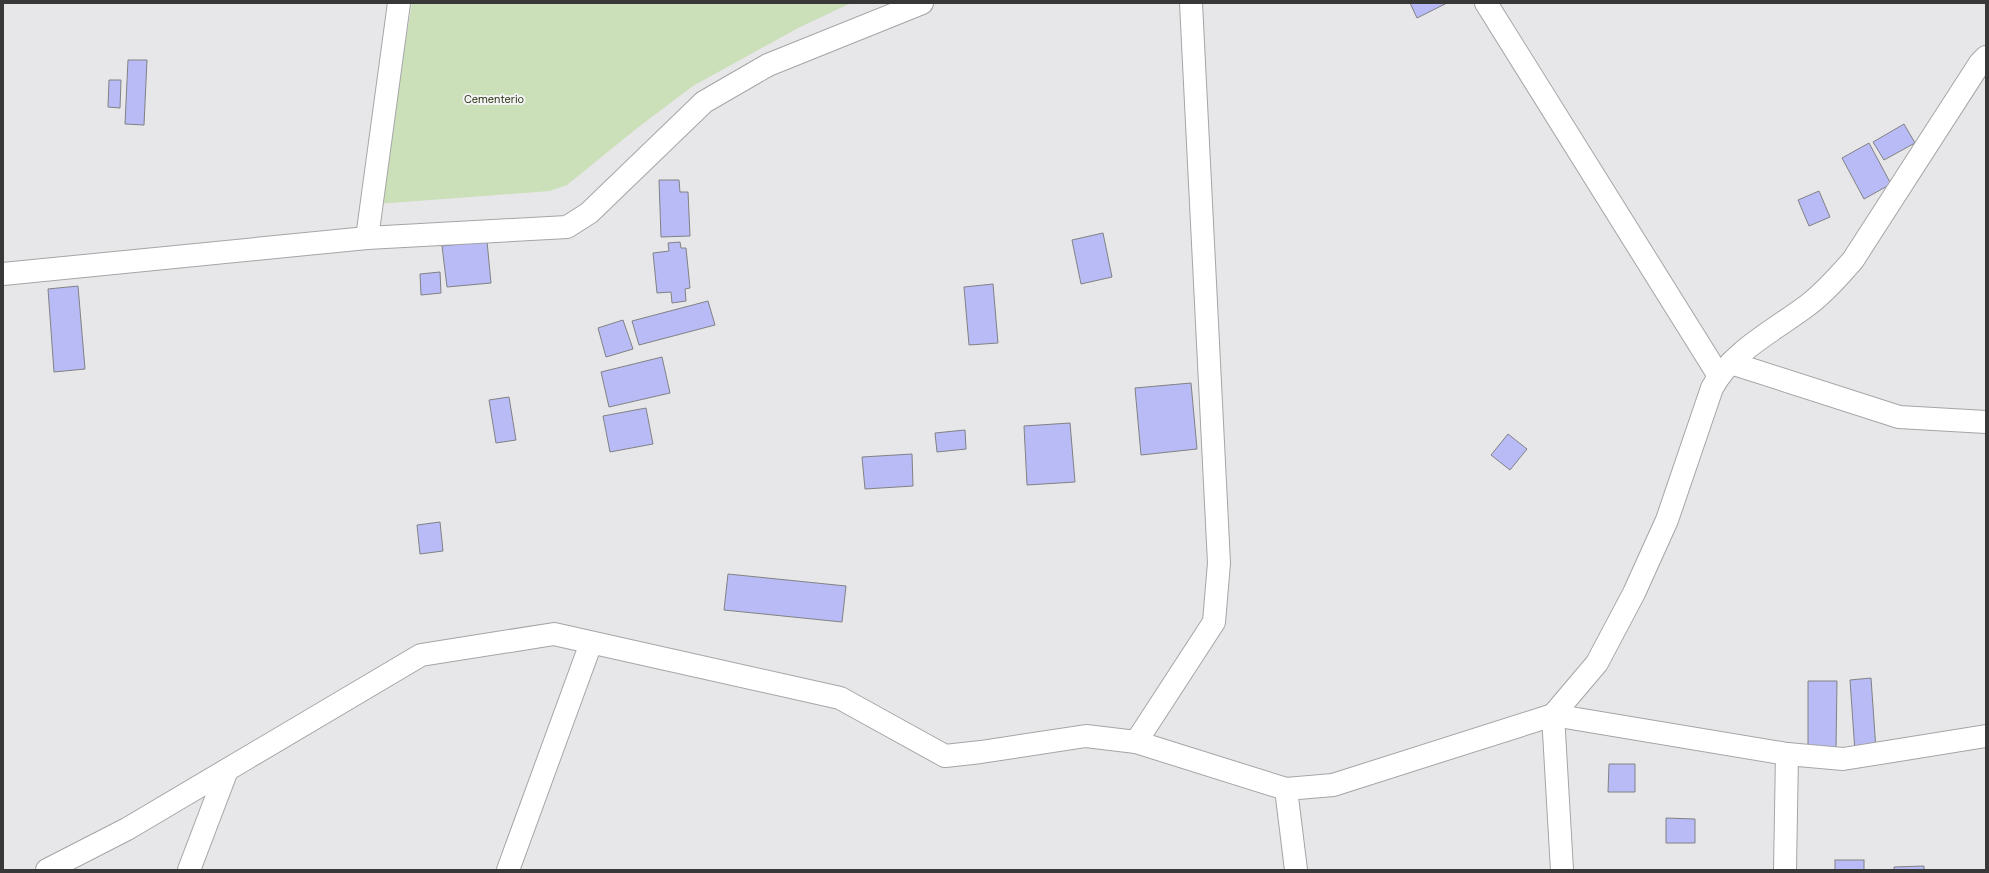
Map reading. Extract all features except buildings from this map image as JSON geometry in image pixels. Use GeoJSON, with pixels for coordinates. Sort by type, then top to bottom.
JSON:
{"type":"FeatureCollection","features":[{"type":"Feature","properties":{"kind":"street"},"geometry":{"type":"LineString","coordinates":[[367,238],[399,3]]}},
{"type":"Feature","properties":{"kind":"street"},"geometry":{"type":"LineString","coordinates":[[3,274],[367,238],[567,227],[590,213],[704,102],[768,65],[922,3]]}},
{"type":"Feature","properties":{"kind":"street"},"geometry":{"type":"LineString","coordinates":[[1136,742],[1214,622],[1218,578],[1219,564],[1215,477],[1191,3]]}},
{"type":"Feature","properties":{"kind":"street"},"geometry":{"type":"LineString","coordinates":[[1486,3],[1725,369],[1898,417],[1986,422]]}},
{"type":"Feature","properties":{"kind":"street"},"geometry":{"type":"LineString","coordinates":[[1562,870],[1553,715],[1597,662],[1634,593],[1668,520],[1712,388],[1725,369],[1809,304],[1832,283],[1853,260],[1980,63],[1986,57]]}},
{"type":"Feature","properties":{"kind":"street"},"geometry":{"type":"LineString","coordinates":[[47,870],[127,829],[421,655],[554,634],[840,698],[945,756],[1086,736],[1136,742],[1286,789],[1332,785],[1553,715],[1787,754],[1843,759],[1986,736]]}},
{"type":"Feature","properties":{"kind":"street"},"geometry":{"type":"LineString","coordinates":[[508,870],[591,643]]}},
{"type":"Feature","properties":{"kind":"street"},"geometry":{"type":"LineString","coordinates":[[1785,870],[1787,754]]}},
{"type":"Feature","properties":{"kind":"street"},"geometry":{"type":"LineString","coordinates":[[188,870],[227,770]]}},
{"type":"Feature","properties":{"kind":"street"},"geometry":{"type":"LineString","coordinates":[[1286,789],[1296,870]]}},
{"type":"Feature","properties":{"kind":"green space","name":"Cementerio"},"geometry":{"type":"Polygon","coordinates":[[[412,3],[851,3],[798,28],[693,86],[636,129],[567,185],[550,191],[377,204],[412,3]]]}}]}
